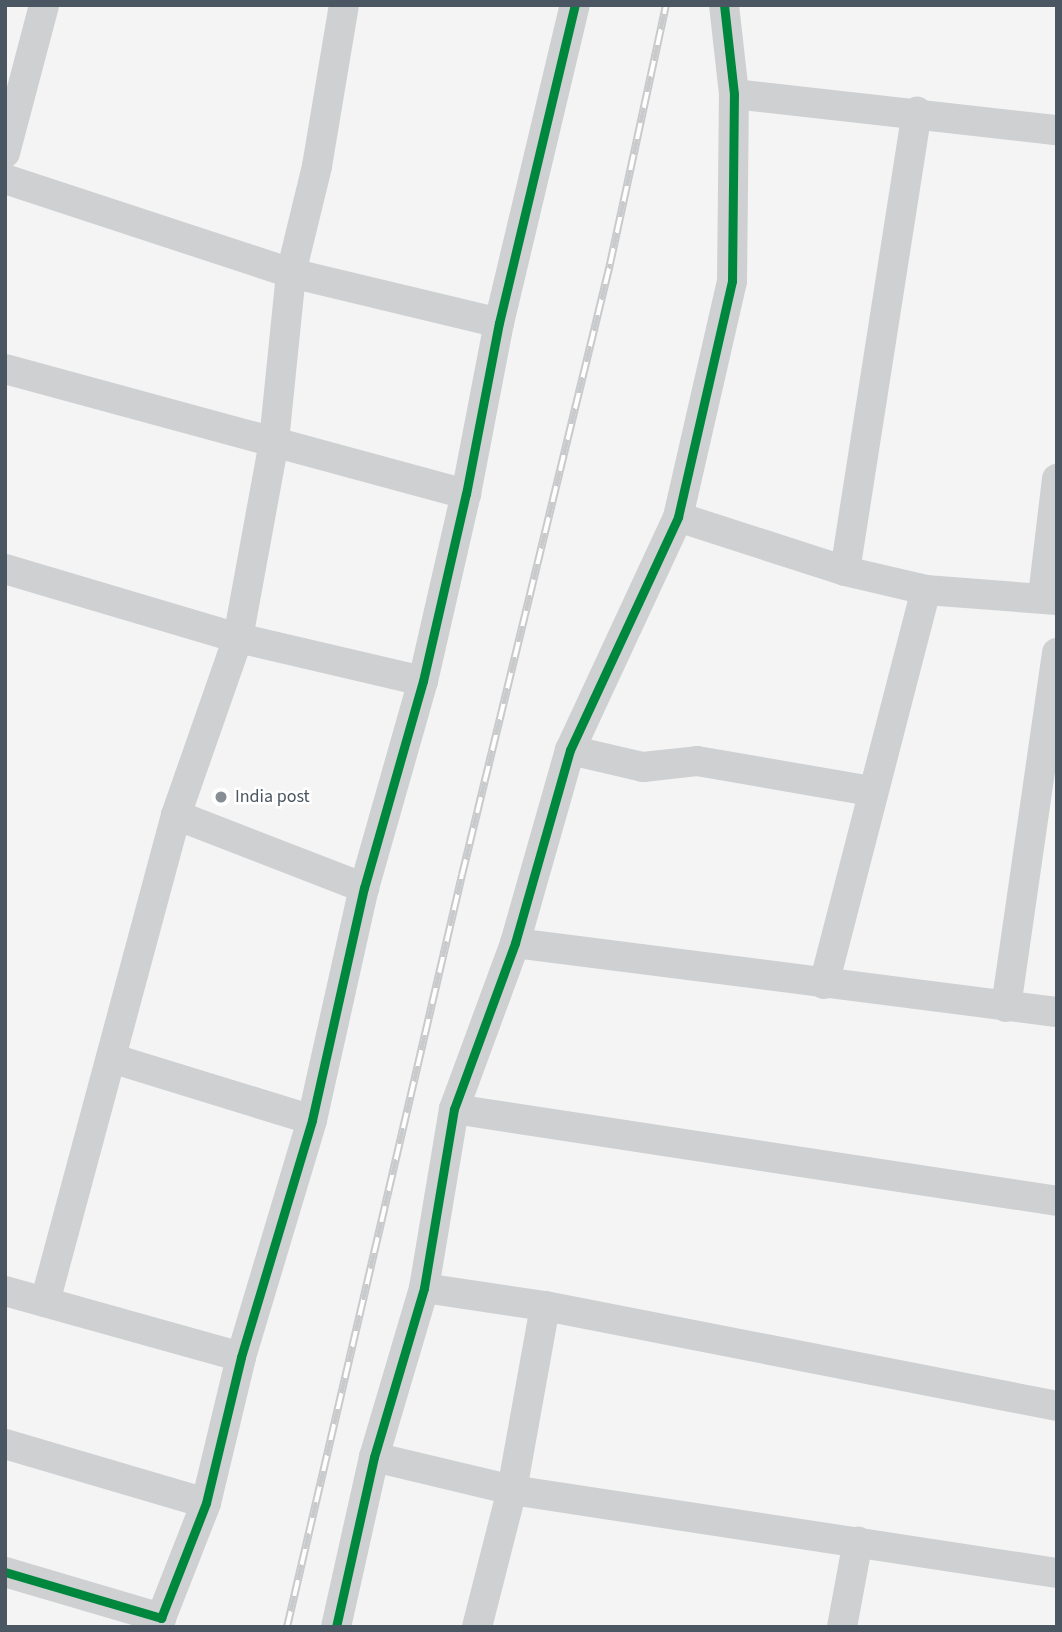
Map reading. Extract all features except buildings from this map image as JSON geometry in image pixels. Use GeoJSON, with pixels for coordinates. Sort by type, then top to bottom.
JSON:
{"type":"FeatureCollection","features":[{"type":"Feature","properties":{"kind":"street"},"geometry":{"type":"LineString","coordinates":[[5,153],[44,5]]}},
{"type":"Feature","properties":{"kind":"street"},"geometry":{"type":"LineString","coordinates":[[45,1302],[176,815],[237,638],[274,440],[291,273],[317,166],[344,5]]}},
{"type":"Feature","properties":{"kind":"street"},"geometry":{"type":"LineString","coordinates":[[5,1572],[161,1622],[206,1503],[241,1357],[312,1120],[365,888],[423,681],[466,494],[499,323],[575,5]]}},
{"type":"Feature","properties":{"kind":"street"},"geometry":{"type":"LineString","coordinates":[[336,1627],[374,1457],[424,1287],[454,1109],[514,943],[570,750],[678,517],[732,281],[734,94],[724,5]]}},
{"type":"Feature","properties":{"kind":"street"},"geometry":{"type":"LineString","coordinates":[[734,94],[916,112],[1057,130]]}},
{"type":"Feature","properties":{"kind":"street"},"geometry":{"type":"LineString","coordinates":[[845,571],[916,112]]}},
{"type":"Feature","properties":{"kind":"street"},"geometry":{"type":"LineString","coordinates":[[5,179],[291,273],[499,323]]}},
{"type":"Feature","properties":{"kind":"street"},"geometry":{"type":"LineString","coordinates":[[5,369],[466,494]]}},
{"type":"Feature","properties":{"kind":"street"},"geometry":{"type":"LineString","coordinates":[[678,517],[845,571],[926,590],[1050,598],[1057,479]]}},
{"type":"Feature","properties":{"kind":"street"},"geometry":{"type":"LineString","coordinates":[[5,569],[237,638],[423,681]]}},
{"type":"Feature","properties":{"kind":"street"},"geometry":{"type":"LineString","coordinates":[[824,984],[871,791],[926,590]]}},
{"type":"Feature","properties":{"kind":"street"},"geometry":{"type":"LineString","coordinates":[[1006,1007],[1057,653]]}},
{"type":"Feature","properties":{"kind":"street"},"geometry":{"type":"LineString","coordinates":[[570,750],[642,767],[697,761],[871,791]]}},
{"type":"Feature","properties":{"kind":"street"},"geometry":{"type":"LineString","coordinates":[[176,815],[365,888]]}},
{"type":"Feature","properties":{"kind":"street"},"geometry":{"type":"LineString","coordinates":[[514,943],[1057,1012]]}},
{"type":"Feature","properties":{"kind":"street"},"geometry":{"type":"LineString","coordinates":[[111,1058],[312,1120]]}},
{"type":"Feature","properties":{"kind":"street"},"geometry":{"type":"LineString","coordinates":[[454,1109],[1057,1201]]}},
{"type":"Feature","properties":{"kind":"street"},"geometry":{"type":"LineString","coordinates":[[424,1287],[545,1306],[1057,1406]]}},
{"type":"Feature","properties":{"kind":"street"},"geometry":{"type":"LineString","coordinates":[[5,1291],[241,1357]]}},
{"type":"Feature","properties":{"kind":"street"},"geometry":{"type":"LineString","coordinates":[[477,1627],[512,1490],[545,1306]]}},
{"type":"Feature","properties":{"kind":"street"},"geometry":{"type":"LineString","coordinates":[[5,1444],[206,1503]]}},
{"type":"Feature","properties":{"kind":"street"},"geometry":{"type":"LineString","coordinates":[[374,1457],[512,1490],[1057,1573]]}},
{"type":"Feature","properties":{"kind":"street"},"geometry":{"type":"LineString","coordinates":[[842,1627],[858,1541]]}},
{"type":"Feature","properties":{"kind":"railway"},"geometry":{"type":"LineString","coordinates":[[287,1627],[462,875],[610,264],[666,5]]}},
{"type":"Feature","properties":{"kind":"cycle path"},"geometry":{"type":"LineString","coordinates":[[5,1572],[161,1618],[206,1503],[241,1357],[312,1120],[364,888],[423,681],[466,494],[499,323],[575,5]]}},
{"type":"Feature","properties":{"kind":"cycle path"},"geometry":{"type":"LineString","coordinates":[[336,1627],[374,1457],[424,1288],[454,1109],[515,943],[570,750],[678,517],[732,281],[734,94],[724,5]]}},
{"type":"Feature","properties":{"kind":"place","name":"India post"},"geometry":{"type":"Point","coordinates":[221,797]}}]}
